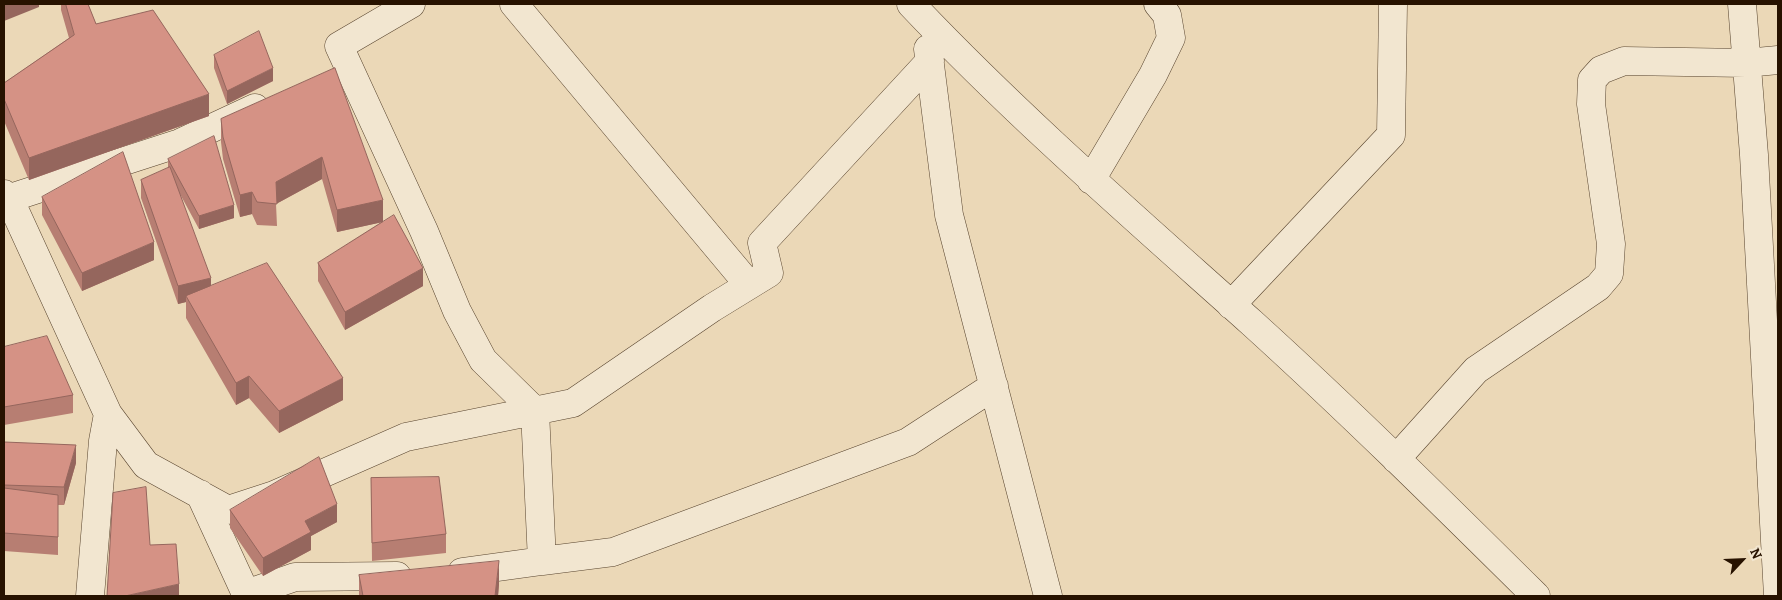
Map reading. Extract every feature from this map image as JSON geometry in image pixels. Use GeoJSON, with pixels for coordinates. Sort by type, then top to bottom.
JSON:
{"type":"FeatureCollection","features":[{"type":"Feature","properties":{"kind":"street"},"geometry":{"type":"LineString","coordinates":[[411,4],[339,46],[424,231],[456,311],[483,360],[536,411],[542,561]]}},
{"type":"Feature","properties":{"kind":"street"},"geometry":{"type":"LineString","coordinates":[[514,4],[749,286]]}},
{"type":"Feature","properties":{"kind":"street"},"geometry":{"type":"LineString","coordinates":[[1091,180],[1153,75],[1170,38],[1167,15],[1158,4]]}},
{"type":"Feature","properties":{"kind":"street"},"geometry":{"type":"LineString","coordinates":[[1231,305],[1391,135],[1393,4]]}},
{"type":"Feature","properties":{"kind":"street"},"geometry":{"type":"LineString","coordinates":[[1742,4],[1755,165],[1778,596]]}},
{"type":"Feature","properties":{"kind":"street"},"geometry":{"type":"LineString","coordinates":[[918,11],[1091,180],[1231,305],[1396,459],[1536,596]]}},
{"type":"Feature","properties":{"kind":"street"},"geometry":{"type":"LineString","coordinates":[[918,11],[930,61],[949,215],[1048,596]]}},
{"type":"Feature","properties":{"kind":"street"},"geometry":{"type":"LineString","coordinates":[[1396,459],[1476,370],[1598,287],[1609,274],[1611,244],[1592,104],[1592,80],[1601,70],[1624,61],[1746,63],[1778,60]]}},
{"type":"Feature","properties":{"kind":"street"},"geometry":{"type":"LineString","coordinates":[[277,98],[180,143],[6,196],[108,414],[146,465],[228,510],[274,495],[406,437],[573,403],[712,308],[769,273],[762,243],[930,61]]}},
{"type":"Feature","properties":{"kind":"street"},"geometry":{"type":"LineString","coordinates":[[321,77],[347,65]]}},
{"type":"Feature","properties":{"kind":"street"},"geometry":{"type":"LineString","coordinates":[[200,494],[246,595],[296,577],[427,576],[613,552],[908,442],[994,386]]}},
{"type":"Feature","properties":{"kind":"street"},"geometry":{"type":"LineString","coordinates":[[90,596],[103,441],[108,414]]}},
{"type":"Feature","properties":{"kind":"building"},"geometry":{"type":"Polygon","coordinates":[[[66,4],[88,4],[96,24],[153,10],[209,94],[29,158],[4,99],[4,83],[74,35],[66,4]]]}},
{"type":"Feature","properties":{"kind":"building"},"geometry":{"type":"Polygon","coordinates":[[[259,31],[273,68],[227,91],[214,55],[259,31]]]}},
{"type":"Feature","properties":{"kind":"building"},"geometry":{"type":"Polygon","coordinates":[[[335,68],[383,200],[337,210],[322,157],[276,182],[277,204],[257,202],[252,192],[240,195],[223,137],[221,119],[335,68]]]}},
{"type":"Feature","properties":{"kind":"building"},"geometry":{"type":"Polygon","coordinates":[[[214,136],[234,205],[199,216],[168,159],[214,136]]]}},
{"type":"Feature","properties":{"kind":"building"},"geometry":{"type":"Polygon","coordinates":[[[123,152],[154,242],[82,273],[42,197],[123,152]]]}},
{"type":"Feature","properties":{"kind":"building"},"geometry":{"type":"Polygon","coordinates":[[[170,167],[211,278],[178,286],[141,180],[170,167]]]}},
{"type":"Feature","properties":{"kind":"building"},"geometry":{"type":"Polygon","coordinates":[[[394,215],[423,268],[345,312],[318,263],[394,215]]]}},
{"type":"Feature","properties":{"kind":"building"},"geometry":{"type":"Polygon","coordinates":[[[267,263],[343,378],[279,411],[249,376],[236,383],[186,296],[267,263]]]}},
{"type":"Feature","properties":{"kind":"building"},"geometry":{"type":"Polygon","coordinates":[[[47,336],[73,395],[4,407],[4,347],[47,336]]]}},
{"type":"Feature","properties":{"kind":"building"},"geometry":{"type":"Polygon","coordinates":[[[4,442],[76,445],[64,487],[4,485],[4,442]]]}},
{"type":"Feature","properties":{"kind":"building"},"geometry":{"type":"Polygon","coordinates":[[[319,457],[337,504],[305,521],[311,532],[263,558],[230,510],[319,457]]]}},
{"type":"Feature","properties":{"kind":"building"},"geometry":{"type":"Polygon","coordinates":[[[439,477],[446,534],[372,543],[371,478],[439,477]]]}},
{"type":"Feature","properties":{"kind":"building"},"geometry":{"type":"Polygon","coordinates":[[[146,487],[150,545],[176,544],[179,584],[125,596],[107,596],[113,493],[146,487]]]}},
{"type":"Feature","properties":{"kind":"building"},"geometry":{"type":"Polygon","coordinates":[[[4,488],[58,495],[58,537],[4,533],[4,488]]]}},
{"type":"Feature","properties":{"kind":"building"},"geometry":{"type":"Polygon","coordinates":[[[499,561],[495,596],[363,596],[359,575],[499,561]]]}}]}
